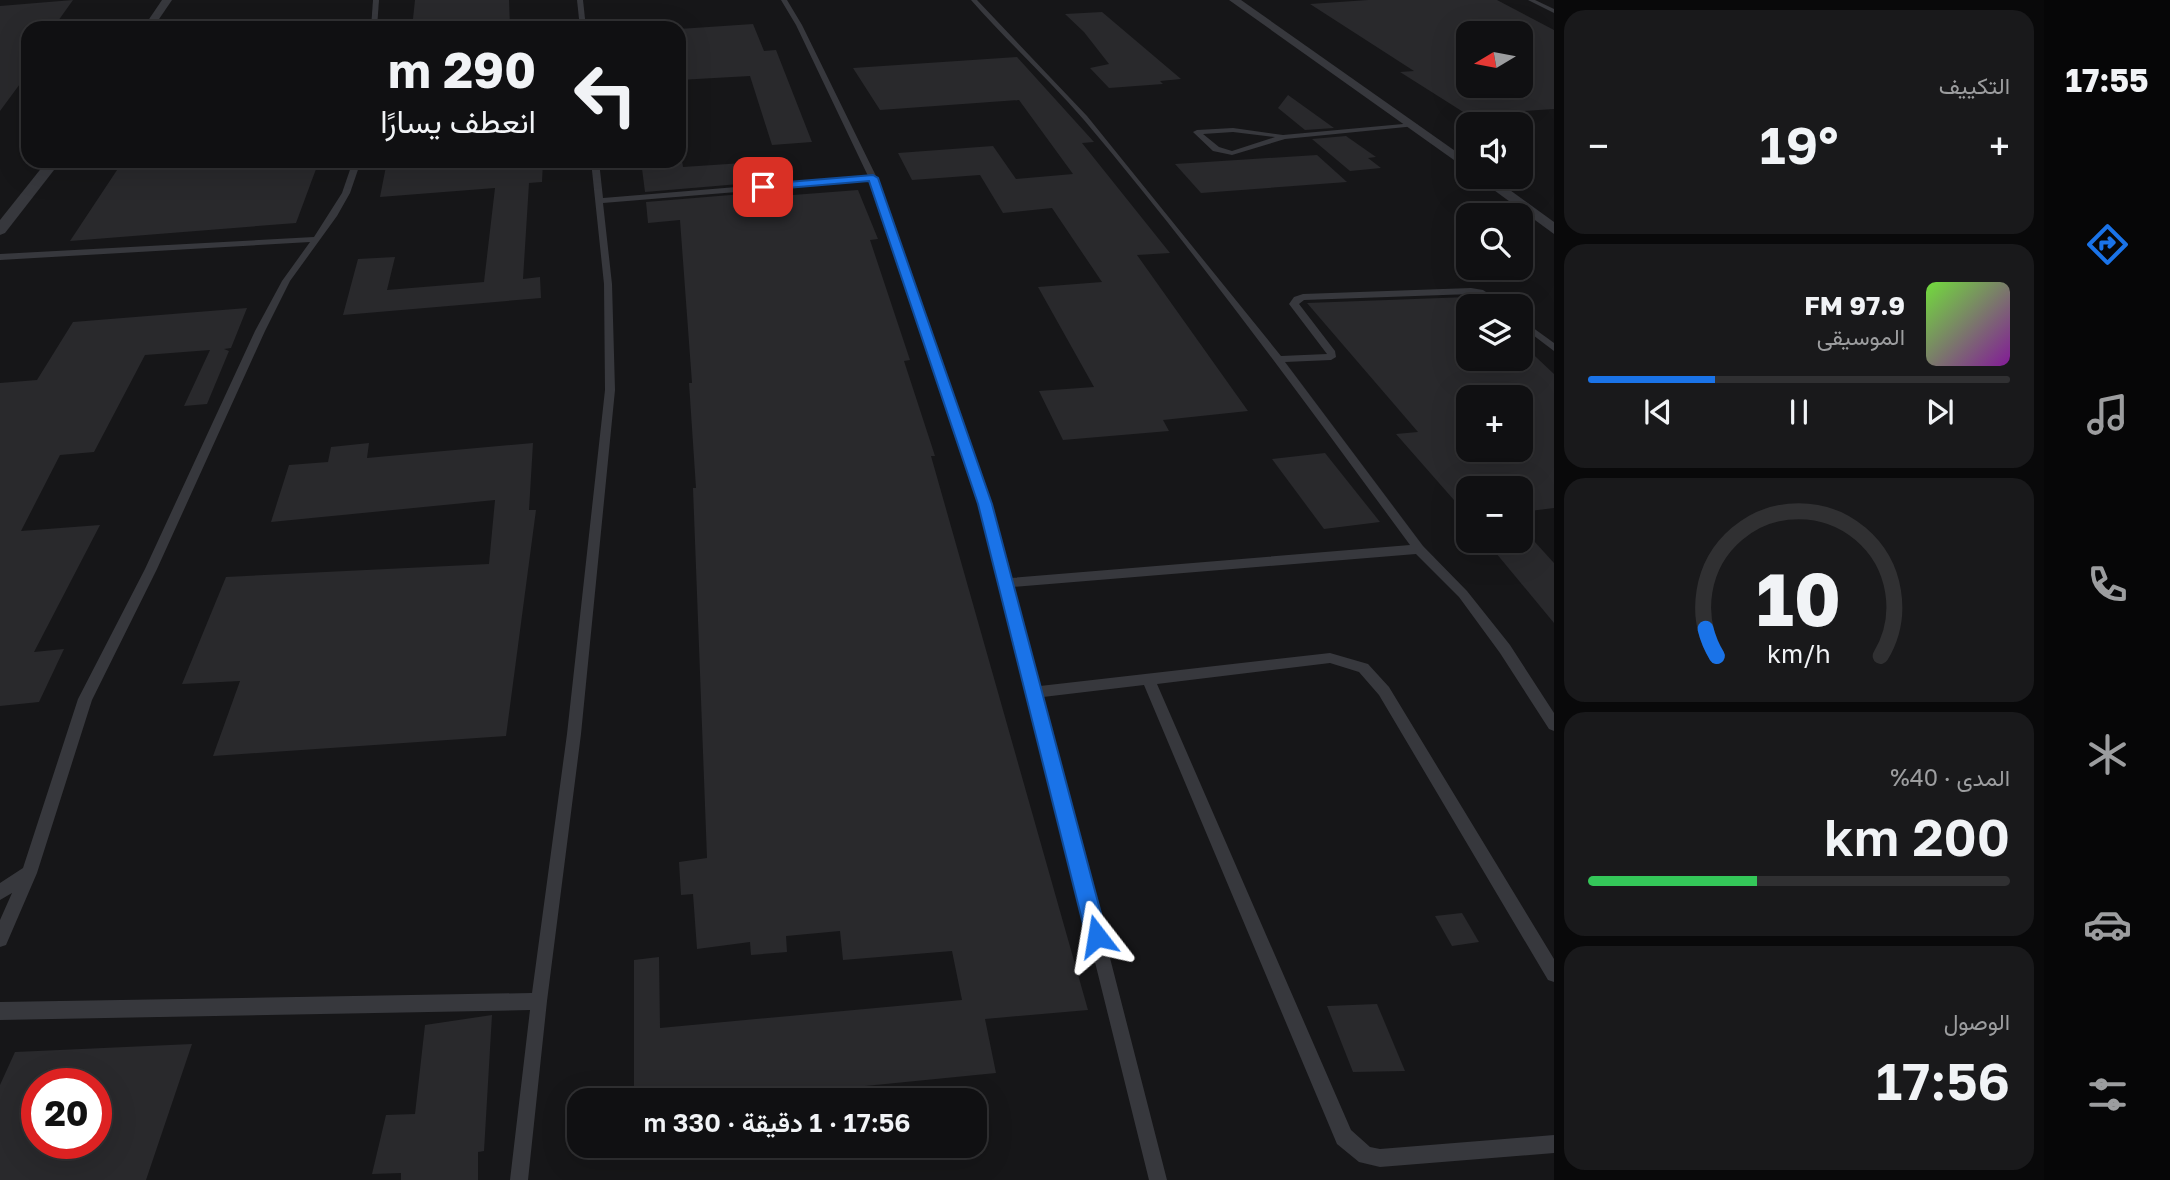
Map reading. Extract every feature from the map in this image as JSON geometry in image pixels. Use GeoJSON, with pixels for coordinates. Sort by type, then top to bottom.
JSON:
{"type":"FeatureCollection","features":[{"type":"Feature","properties":{"kind":"street"},"geometry":{"type":"LineString","coordinates":[[153,21],[167,0]]}},
{"type":"Feature","properties":{"kind":"street"},"geometry":{"type":"LineString","coordinates":[[1234,0],[1456,157]]}},
{"type":"Feature","properties":{"kind":"street"},"geometry":{"type":"LineString","coordinates":[[0,230],[49,168]]}},
{"type":"Feature","properties":{"kind":"street"},"geometry":{"type":"LineString","coordinates":[[1499,189],[1554,229]]}},
{"type":"Feature","properties":{"kind":"lane"},"geometry":{"type":"LineString","coordinates":[[374,21],[376,0]]}},
{"type":"Feature","properties":{"kind":"lane"},"geometry":{"type":"LineString","coordinates":[[580,0],[582,21]]}},
{"type":"Feature","properties":{"kind":"lane"},"geometry":{"type":"LineString","coordinates":[[784,0],[799,25],[873,178],[985,504],[1158,1180]]}},
{"type":"Feature","properties":{"kind":"lane"},"geometry":{"type":"LineString","coordinates":[[974,0],[1085,117],[1279,359],[1419,549],[1463,594],[1505,649],[1554,725]]}},
{"type":"Feature","properties":{"kind":"lane"},"geometry":{"type":"LineString","coordinates":[[1531,0],[1554,11]]}},
{"type":"Feature","properties":{"kind":"lane"},"geometry":{"type":"LineString","coordinates":[[1284,137],[1233,130],[1197,132],[1216,149],[1232,153],[1284,137],[1413,125]]}},
{"type":"Feature","properties":{"kind":"lane"},"geometry":{"type":"LineString","coordinates":[[0,939],[29,873],[85,699],[151,569],[260,331],[286,281],[333,216],[355,168]]}},
{"type":"Feature","properties":{"kind":"lane"},"geometry":{"type":"LineString","coordinates":[[519,1180],[574,734],[610,390],[608,284],[596,168]]}},
{"type":"Feature","properties":{"kind":"lane"},"geometry":{"type":"LineString","coordinates":[[598,201],[873,178]]}},
{"type":"Feature","properties":{"kind":"lane"},"geometry":{"type":"LineString","coordinates":[[0,257],[314,239]]}},
{"type":"Feature","properties":{"kind":"lane"},"geometry":{"type":"LineString","coordinates":[[1279,359],[1331,357],[1332,354],[1294,304],[1297,299],[1303,297],[1471,291],[1483,294]]}},
{"type":"Feature","properties":{"kind":"lane"},"geometry":{"type":"LineString","coordinates":[[1533,331],[1554,348]]}},
{"type":"Feature","properties":{"kind":"lane"},"geometry":{"type":"LineString","coordinates":[[1006,583],[1419,549]]}},
{"type":"Feature","properties":{"kind":"lane"},"geometry":{"type":"LineString","coordinates":[[1035,692],[1330,658],[1363,668],[1384,691],[1554,974]]}},
{"type":"Feature","properties":{"kind":"lane"},"geometry":{"type":"LineString","coordinates":[[1149,680],[1345,1137],[1366,1155],[1380,1158],[1554,1144]]}},
{"type":"Feature","properties":{"kind":"lane"},"geometry":{"type":"LineString","coordinates":[[0,892],[29,873]]}},
{"type":"Feature","properties":{"kind":"lane"},"geometry":{"type":"LineString","coordinates":[[0,1011],[539,1001]]}},
{"type":"Feature","properties":{"kind":"building"},"geometry":{"type":"Polygon","coordinates":[[[73,0],[58,21],[21,21],[21,82],[0,111],[0,6],[73,0]]]}},
{"type":"Feature","properties":{"kind":"building"},"geometry":{"type":"Polygon","coordinates":[[[415,0],[509,0],[510,21],[413,21],[415,0]]]}},
{"type":"Feature","properties":{"kind":"building"},"geometry":{"type":"Polygon","coordinates":[[[1368,0],[1497,0],[1554,30],[1554,109],[1463,112],[1400,72],[1414,71],[1310,4],[1368,0]]]}},
{"type":"Feature","properties":{"kind":"building"},"geometry":{"type":"Polygon","coordinates":[[[1102,12],[1181,79],[1160,81],[1163,84],[1109,88],[1090,68],[1109,64],[1084,32],[1065,14],[1102,12]]]}},
{"type":"Feature","properties":{"kind":"building"},"geometry":{"type":"Polygon","coordinates":[[[753,24],[764,51],[776,50],[812,142],[772,145],[750,76],[686,80],[686,29],[753,24]]]}},
{"type":"Feature","properties":{"kind":"building"},"geometry":{"type":"Polygon","coordinates":[[[1017,57],[1094,142],[1082,143],[1170,253],[1137,255],[1248,411],[1163,420],[1169,431],[1063,440],[1039,391],[1094,387],[1038,287],[1102,282],[1052,208],[1003,213],[980,175],[912,180],[898,153],[993,146],[1016,179],[1073,174],[1019,100],[880,110],[853,68],[1017,57]]]}},
{"type":"Feature","properties":{"kind":"building"},"geometry":{"type":"Polygon","coordinates":[[[1288,95],[1334,128],[1305,130],[1278,108],[1288,95]]]}},
{"type":"Feature","properties":{"kind":"building"},"geometry":{"type":"Polygon","coordinates":[[[1346,136],[1376,157],[1368,158],[1381,168],[1350,171],[1312,139],[1346,136]]]}},
{"type":"Feature","properties":{"kind":"building"},"geometry":{"type":"Polygon","coordinates":[[[1317,155],[1347,182],[1201,193],[1175,164],[1317,155]]]}},
{"type":"Feature","properties":{"kind":"building"},"geometry":{"type":"Polygon","coordinates":[[[758,162],[763,182],[645,192],[642,168],[686,168],[758,162]]]}},
{"type":"Feature","properties":{"kind":"building"},"geometry":{"type":"Polygon","coordinates":[[[118,168],[316,168],[296,223],[70,241],[118,168]]]}},
{"type":"Feature","properties":{"kind":"building"},"geometry":{"type":"Polygon","coordinates":[[[386,168],[543,168],[542,182],[529,183],[523,279],[540,277],[541,298],[343,315],[358,259],[395,257],[387,290],[484,282],[495,188],[380,197],[386,168]]]}},
{"type":"Feature","properties":{"kind":"building"},"geometry":{"type":"Polygon","coordinates":[[[858,190],[878,239],[870,240],[910,360],[904,361],[935,456],[931,456],[1088,1010],[985,1019],[996,1073],[845,1088],[634,1088],[634,960],[659,957],[660,1028],[962,1000],[952,951],[843,960],[840,931],[786,936],[787,952],[751,955],[750,942],[697,949],[693,894],[681,895],[679,862],[707,858],[693,488],[696,488],[689,383],[692,383],[680,220],[648,223],[646,202],[766,192],[767,197],[858,190]]]}},
{"type":"Feature","properties":{"kind":"building"},"geometry":{"type":"Polygon","coordinates":[[[1456,297],[1456,371],[1533,371],[1533,354],[1554,374],[1554,508],[1533,511],[1533,476],[1456,476],[1456,502],[1396,434],[1418,432],[1307,303],[1456,297]]]}},
{"type":"Feature","properties":{"kind":"building"},"geometry":{"type":"Polygon","coordinates":[[[247,308],[231,348],[224,349],[229,351],[207,404],[184,406],[210,350],[145,355],[94,452],[60,455],[21,531],[100,525],[34,652],[64,649],[39,702],[0,706],[0,383],[37,380],[73,322],[247,308]]]}},
{"type":"Feature","properties":{"kind":"building"},"geometry":{"type":"Polygon","coordinates":[[[369,443],[367,458],[533,443],[529,510],[536,510],[506,736],[213,756],[240,681],[182,684],[226,577],[489,564],[495,500],[271,522],[289,465],[328,462],[331,447],[369,443]]]}},
{"type":"Feature","properties":{"kind":"building"},"geometry":{"type":"Polygon","coordinates":[[[1325,453],[1380,522],[1324,529],[1272,459],[1325,453]]]}},
{"type":"Feature","properties":{"kind":"building"},"geometry":{"type":"Polygon","coordinates":[[[1534,541],[1554,563],[1554,623],[1496,553],[1533,553],[1534,541]]]}},
{"type":"Feature","properties":{"kind":"building"},"geometry":{"type":"Polygon","coordinates":[[[1462,913],[1479,942],[1452,946],[1435,916],[1462,913]]]}},
{"type":"Feature","properties":{"kind":"building"},"geometry":{"type":"Polygon","coordinates":[[[1377,1004],[1405,1071],[1353,1072],[1327,1006],[1377,1004]]]}},
{"type":"Feature","properties":{"kind":"building"},"geometry":{"type":"Polygon","coordinates":[[[492,1015],[484,1151],[478,1152],[478,1180],[401,1180],[401,1173],[372,1174],[386,1115],[415,1114],[425,1025],[492,1015]]]}},
{"type":"Feature","properties":{"kind":"building"},"geometry":{"type":"Polygon","coordinates":[[[192,1044],[146,1180],[0,1180],[0,1085],[15,1052],[192,1044]]]}},
{"type":"Feature","properties":{"kind":"route"},"geometry":{"type":"LineString","coordinates":[[763,187],[873,178],[985,504],[1097,936]]}}]}
